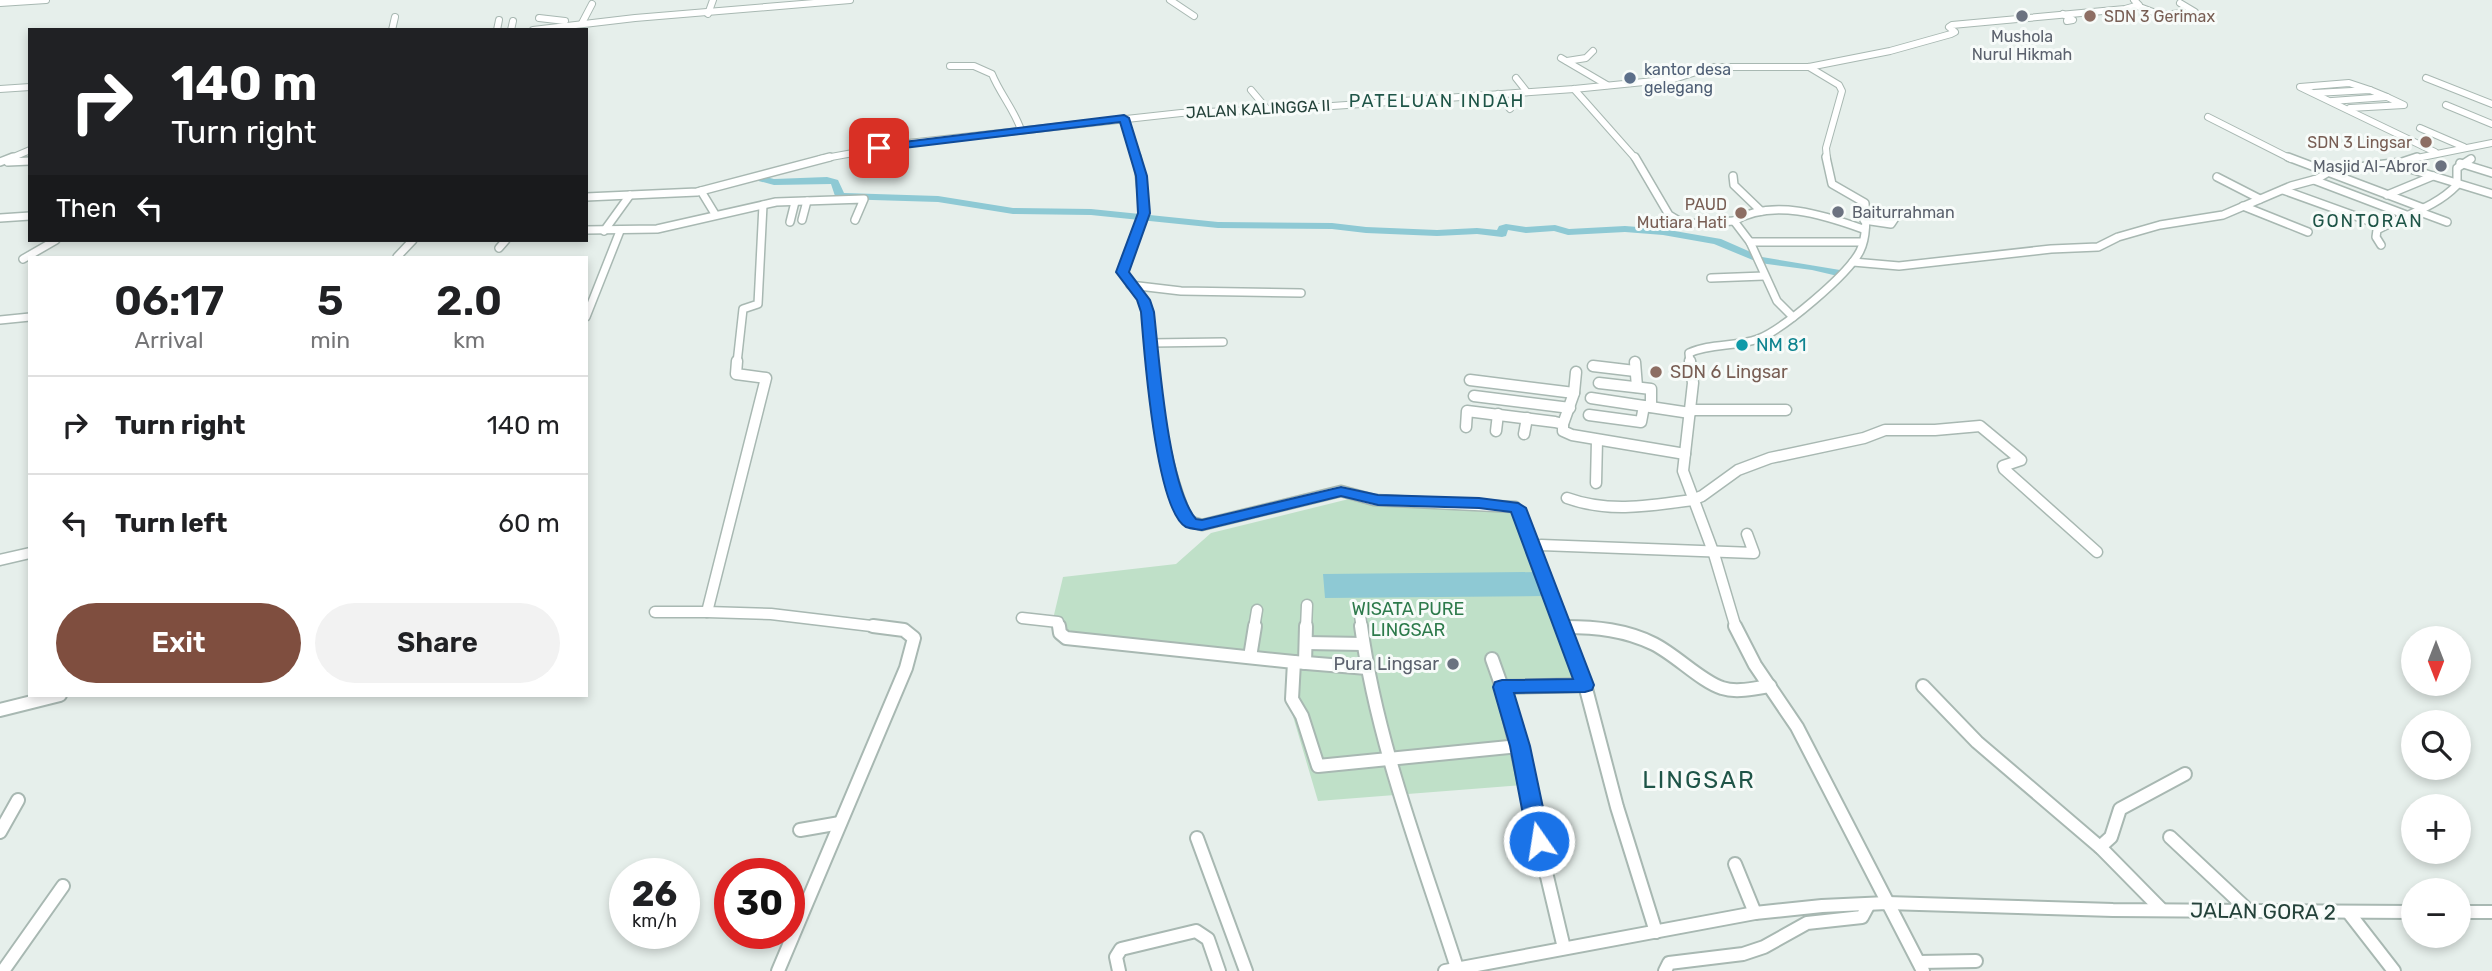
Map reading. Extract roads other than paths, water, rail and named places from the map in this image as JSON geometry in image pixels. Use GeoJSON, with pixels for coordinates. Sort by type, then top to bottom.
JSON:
{"type":"FeatureCollection","features":[{"type":"Feature","properties":{"kind":"street"},"geometry":{"type":"LineString","coordinates":[[32,9],[37,0]]}},
{"type":"Feature","properties":{"kind":"street"},"geometry":{"type":"LineString","coordinates":[[0,4],[46,0]]}},
{"type":"Feature","properties":{"kind":"street"},"geometry":{"type":"LineString","coordinates":[[708,14],[713,0]]}},
{"type":"Feature","properties":{"kind":"street"},"geometry":{"type":"LineString","coordinates":[[758,10],[761,0]]}},
{"type":"Feature","properties":{"kind":"street"},"geometry":{"type":"LineString","coordinates":[[560,28],[570,24],[758,10],[850,0]]}},
{"type":"Feature","properties":{"kind":"street"},"geometry":{"type":"LineString","coordinates":[[1170,0],[1194,16]]}},
{"type":"Feature","properties":{"kind":"street"},"geometry":{"type":"LineString","coordinates":[[2063,13],[2136,3],[2162,15],[2196,12],[2180,3]]}},
{"type":"Feature","properties":{"kind":"street"},"geometry":{"type":"LineString","coordinates":[[582,23],[592,4]]}},
{"type":"Feature","properties":{"kind":"street"},"geometry":{"type":"LineString","coordinates":[[2100,10],[2113,16]]}},
{"type":"Feature","properties":{"kind":"street"},"geometry":{"type":"LineString","coordinates":[[2063,13],[2073,20],[2067,21]]}},
{"type":"Feature","properties":{"kind":"street","name":"JALAN KALINGGA II"},"geometry":{"type":"LineString","coordinates":[[588,197],[701,191],[797,163],[908,143],[1124,118],[1574,89],[1677,78],[1712,66],[1809,67],[1890,51],[1952,33],[1955,32],[1949,27],[1952,25],[2029,14],[2063,13]]}},
{"type":"Feature","properties":{"kind":"street"},"geometry":{"type":"LineString","coordinates":[[392,28],[395,18]]}},
{"type":"Feature","properties":{"kind":"street"},"geometry":{"type":"LineString","coordinates":[[539,18],[570,24]]}},
{"type":"Feature","properties":{"kind":"street"},"geometry":{"type":"LineString","coordinates":[[497,28],[499,20]]}},
{"type":"Feature","properties":{"kind":"street"},"geometry":{"type":"LineString","coordinates":[[511,28],[513,21]]}},
{"type":"Feature","properties":{"kind":"street"},"geometry":{"type":"LineString","coordinates":[[1593,51],[1587,58],[1564,60],[1607,85]]}},
{"type":"Feature","properties":{"kind":"street"},"geometry":{"type":"LineString","coordinates":[[950,66],[974,66],[992,74],[999,91],[1015,111],[1021,130]]}},
{"type":"Feature","properties":{"kind":"street"},"geometry":{"type":"LineString","coordinates":[[1809,67],[1842,89],[1826,148],[1826,166],[1832,184],[1865,203],[1859,254],[1793,317],[1758,339],[1690,352],[1688,357],[1693,374],[1683,471],[1714,554],[1732,620],[1744,646],[1797,727],[1921,967],[1976,961]]}},
{"type":"Feature","properties":{"kind":"street"},"geometry":{"type":"LineString","coordinates":[[1516,78],[1527,92]]}},
{"type":"Feature","properties":{"kind":"street"},"geometry":{"type":"LineString","coordinates":[[2426,78],[2492,104]]}},
{"type":"Feature","properties":{"kind":"street"},"geometry":{"type":"LineString","coordinates":[[2347,108],[2404,105],[2349,83],[2300,87],[2413,139],[2411,143],[2435,152]]}},
{"type":"Feature","properties":{"kind":"street"},"geometry":{"type":"LineString","coordinates":[[0,89],[28,87]]}},
{"type":"Feature","properties":{"kind":"street"},"geometry":{"type":"LineString","coordinates":[[1574,89],[1640,164],[1663,209],[1684,224],[1734,221],[1743,214],[1761,211],[1826,216],[1863,229]]}},
{"type":"Feature","properties":{"kind":"street"},"geometry":{"type":"LineString","coordinates":[[1251,90],[1267,109]]}},
{"type":"Feature","properties":{"kind":"street"},"geometry":{"type":"LineString","coordinates":[[2315,93],[2370,90]]}},
{"type":"Feature","properties":{"kind":"street"},"geometry":{"type":"LineString","coordinates":[[1498,94],[1510,109]]}},
{"type":"Feature","properties":{"kind":"street"},"geometry":{"type":"LineString","coordinates":[[2330,101],[2387,97]]}},
{"type":"Feature","properties":{"kind":"street"},"geometry":{"type":"LineString","coordinates":[[2446,105],[2492,124]]}},
{"type":"Feature","properties":{"kind":"street"},"geometry":{"type":"LineString","coordinates":[[2208,117],[2252,141],[2447,222]]}},
{"type":"Feature","properties":{"kind":"street"},"geometry":{"type":"LineString","coordinates":[[1124,118],[1142,176],[1143,219],[1123,265],[1123,275],[1146,304],[1156,401],[1172,483],[1188,521],[1202,525],[1341,491],[1364,496],[1515,507],[1535,546],[1533,551],[1565,627],[1585,685],[1617,807],[1656,932]]}},
{"type":"Feature","properties":{"kind":"street"},"geometry":{"type":"LineString","coordinates":[[2420,128],[2466,148]]}},
{"type":"Feature","properties":{"kind":"street"},"geometry":{"type":"LineString","coordinates":[[1853,262],[1893,266],[2098,247],[2118,237],[2155,226],[2212,218],[2314,180],[2335,169],[2394,163],[2435,152],[2492,143]]}},
{"type":"Feature","properties":{"kind":"street"},"geometry":{"type":"LineString","coordinates":[[0,162],[28,151]]}},
{"type":"Feature","properties":{"kind":"street"},"geometry":{"type":"LineString","coordinates":[[2381,245],[2376,231],[2422,210],[2452,191],[2457,185],[2456,171],[2460,163],[2471,159]]}},
{"type":"Feature","properties":{"kind":"street"},"geometry":{"type":"LineString","coordinates":[[0,162],[28,161]]}},
{"type":"Feature","properties":{"kind":"street"},"geometry":{"type":"LineString","coordinates":[[2394,163],[2492,194]]}},
{"type":"Feature","properties":{"kind":"street"},"geometry":{"type":"LineString","coordinates":[[2460,163],[2492,173]]}},
{"type":"Feature","properties":{"kind":"street"},"geometry":{"type":"LineString","coordinates":[[1733,176],[1734,185],[1761,211]]}},
{"type":"Feature","properties":{"kind":"street"},"geometry":{"type":"LineString","coordinates":[[2387,195],[2434,176]]}},
{"type":"Feature","properties":{"kind":"street"},"geometry":{"type":"LineString","coordinates":[[2217,177],[2260,199]]}},
{"type":"Feature","properties":{"kind":"street"},"geometry":{"type":"LineString","coordinates":[[2314,180],[2410,216]]}},
{"type":"Feature","properties":{"kind":"street"},"geometry":{"type":"LineString","coordinates":[[2283,190],[2383,226]]}},
{"type":"Feature","properties":{"kind":"street"},"geometry":{"type":"LineString","coordinates":[[701,191],[715,214]]}},
{"type":"Feature","properties":{"kind":"street"},"geometry":{"type":"LineString","coordinates":[[604,231],[630,195]]}},
{"type":"Feature","properties":{"kind":"street"},"geometry":{"type":"LineString","coordinates":[[2348,200],[2356,196]]}},
{"type":"Feature","properties":{"kind":"street"},"geometry":{"type":"LineString","coordinates":[[588,230],[666,228],[715,214],[762,205],[861,198],[864,200],[855,220]]}},
{"type":"Feature","properties":{"kind":"street"},"geometry":{"type":"LineString","coordinates":[[802,220],[807,201]]}},
{"type":"Feature","properties":{"kind":"street"},"geometry":{"type":"LineString","coordinates":[[790,222],[794,202]]}},
{"type":"Feature","properties":{"kind":"street"},"geometry":{"type":"LineString","coordinates":[[2364,206],[2373,202]]}},
{"type":"Feature","properties":{"kind":"street"},"geometry":{"type":"LineString","coordinates":[[707,612],[766,378],[736,374],[743,309],[758,304],[757,284],[763,236],[762,205]]}},
{"type":"Feature","properties":{"kind":"street"},"geometry":{"type":"LineString","coordinates":[[2243,206],[2308,232]]}},
{"type":"Feature","properties":{"kind":"street"},"geometry":{"type":"LineString","coordinates":[[0,218],[28,216]]}},
{"type":"Feature","properties":{"kind":"street"},"geometry":{"type":"LineString","coordinates":[[1864,220],[1891,224],[1895,218]]}},
{"type":"Feature","properties":{"kind":"street"},"geometry":{"type":"LineString","coordinates":[[1734,221],[1750,242],[1777,301],[1793,317]]}},
{"type":"Feature","properties":{"kind":"street"},"geometry":{"type":"LineString","coordinates":[[588,312],[621,231]]}},
{"type":"Feature","properties":{"kind":"street"},"geometry":{"type":"LineString","coordinates":[[28,256],[53,242]]}},
{"type":"Feature","properties":{"kind":"street"},"geometry":{"type":"LineString","coordinates":[[398,256],[411,242]]}},
{"type":"Feature","properties":{"kind":"street"},"geometry":{"type":"LineString","coordinates":[[499,248],[504,242]]}},
{"type":"Feature","properties":{"kind":"street"},"geometry":{"type":"LineString","coordinates":[[1750,242],[1862,242]]}},
{"type":"Feature","properties":{"kind":"street"},"geometry":{"type":"LineString","coordinates":[[23,259],[28,256]]}},
{"type":"Feature","properties":{"kind":"street"},"geometry":{"type":"LineString","coordinates":[[1711,278],[1764,276]]}},
{"type":"Feature","properties":{"kind":"street"},"geometry":{"type":"LineString","coordinates":[[1130,285],[1181,291],[1301,293]]}},
{"type":"Feature","properties":{"kind":"street"},"geometry":{"type":"LineString","coordinates":[[0,320],[28,317]]}},
{"type":"Feature","properties":{"kind":"street"},"geometry":{"type":"LineString","coordinates":[[1151,344],[1223,342]]}},
{"type":"Feature","properties":{"kind":"street"},"geometry":{"type":"LineString","coordinates":[[1593,366],[1635,367],[1637,387]]}},
{"type":"Feature","properties":{"kind":"street"},"geometry":{"type":"LineString","coordinates":[[1576,372],[1574,393],[1563,424],[1565,432],[1685,454]]}},
{"type":"Feature","properties":{"kind":"street"},"geometry":{"type":"LineString","coordinates":[[1470,380],[1574,393]]}},
{"type":"Feature","properties":{"kind":"street"},"geometry":{"type":"LineString","coordinates":[[1589,415],[1641,422],[1648,406],[1652,390],[1599,383]]}},
{"type":"Feature","properties":{"kind":"street"},"geometry":{"type":"LineString","coordinates":[[1496,431],[1507,400],[1508,385]]}},
{"type":"Feature","properties":{"kind":"street"},"geometry":{"type":"LineString","coordinates":[[1474,396],[1570,408]]}},
{"type":"Feature","properties":{"kind":"street"},"geometry":{"type":"LineString","coordinates":[[1591,398],[1688,412],[1783,410],[1787,422]]}},
{"type":"Feature","properties":{"kind":"street"},"geometry":{"type":"LineString","coordinates":[[1466,427],[1467,411],[1563,424]]}},
{"type":"Feature","properties":{"kind":"street"},"geometry":{"type":"LineString","coordinates":[[1524,434],[1527,418]]}},
{"type":"Feature","properties":{"kind":"street"},"geometry":{"type":"LineString","coordinates":[[1567,498],[1605,507],[1692,500],[1702,496],[1738,470],[1770,458],[1864,438],[1885,430],[1935,430],[1980,426],[2021,460],[2003,466],[2004,469],[2097,552]]}},
{"type":"Feature","properties":{"kind":"street"},"geometry":{"type":"LineString","coordinates":[[1596,483],[1597,440]]}},
{"type":"Feature","properties":{"kind":"street"},"geometry":{"type":"LineString","coordinates":[[1535,546],[1714,554],[1754,553],[1747,534]]}},
{"type":"Feature","properties":{"kind":"street"},"geometry":{"type":"LineString","coordinates":[[0,560],[28,554]]}},
{"type":"Feature","properties":{"kind":"street"},"geometry":{"type":"LineString","coordinates":[[1307,605],[1306,643],[1292,699],[1302,716],[1318,766],[1520,746]]}},
{"type":"Feature","properties":{"kind":"street"},"geometry":{"type":"LineString","coordinates":[[1250,657],[1256,610]]}},
{"type":"Feature","properties":{"kind":"street"},"geometry":{"type":"LineString","coordinates":[[654,612],[771,614],[910,632],[914,642],[906,668],[778,971]]}},
{"type":"Feature","properties":{"kind":"street"},"geometry":{"type":"LineString","coordinates":[[1360,616],[1367,668],[1453,970]]}},
{"type":"Feature","properties":{"kind":"street"},"geometry":{"type":"LineString","coordinates":[[1022,618],[1058,622],[1060,633],[1066,638],[1367,668]]}},
{"type":"Feature","properties":{"kind":"street"},"geometry":{"type":"LineString","coordinates":[[1565,627],[1602,627],[1630,634],[1675,656],[1709,682],[1723,688],[1735,690],[1770,686]]}},
{"type":"Feature","properties":{"kind":"street"},"geometry":{"type":"LineString","coordinates":[[1306,643],[1363,644]]}},
{"type":"Feature","properties":{"kind":"street"},"geometry":{"type":"LineString","coordinates":[[1492,659],[1520,746],[1526,788],[1564,948]]}},
{"type":"Feature","properties":{"kind":"street"},"geometry":{"type":"LineString","coordinates":[[1502,687],[1585,685]]}},
{"type":"Feature","properties":{"kind":"street"},"geometry":{"type":"LineString","coordinates":[[1923,686],[1977,743],[2103,850],[2162,910]]}},
{"type":"Feature","properties":{"kind":"street"},"geometry":{"type":"LineString","coordinates":[[0,710],[52,697]]}},
{"type":"Feature","properties":{"kind":"street"},"geometry":{"type":"LineString","coordinates":[[2103,850],[2111,837],[2120,809],[2185,774]]}},
{"type":"Feature","properties":{"kind":"street"},"geometry":{"type":"LineString","coordinates":[[0,832],[18,800]]}},
{"type":"Feature","properties":{"kind":"street"},"geometry":{"type":"LineString","coordinates":[[800,830],[839,823]]}},
{"type":"Feature","properties":{"kind":"street"},"geometry":{"type":"LineString","coordinates":[[2170,837],[2249,911]]}},
{"type":"Feature","properties":{"kind":"street"},"geometry":{"type":"LineString","coordinates":[[1198,838],[1246,971]]}},
{"type":"Feature","properties":{"kind":"street"},"geometry":{"type":"LineString","coordinates":[[1735,864],[1755,913]]}},
{"type":"Feature","properties":{"kind":"street"},"geometry":{"type":"LineString","coordinates":[[3,971],[62,886]]}},
{"type":"Feature","properties":{"kind":"street"},"geometry":{"type":"LineString","coordinates":[[1665,971],[1669,963],[1676,961],[1722,957],[1756,950],[1807,923],[1862,917],[1869,904]]}},
{"type":"Feature","properties":{"kind":"street","name":"JALAN GORA 2"},"geometry":{"type":"LineString","coordinates":[[1453,970],[1755,913],[1869,904],[2113,911],[2401,912]]}},
{"type":"Feature","properties":{"kind":"street"},"geometry":{"type":"LineString","coordinates":[[2471,912],[2492,912]]}},
{"type":"Feature","properties":{"kind":"street"},"geometry":{"type":"LineString","coordinates":[[2349,913],[2394,971]]}},
{"type":"Feature","properties":{"kind":"street"},"geometry":{"type":"LineString","coordinates":[[1119,971],[1116,957],[1121,949],[1196,931],[1208,939],[1219,971]]}},
{"type":"Feature","properties":{"kind":"water"},"geometry":{"type":"Polygon","coordinates":[[[1539,572],[1546,596],[1325,598],[1323,574],[1539,572]]]}},
{"type":"Feature","properties":{"kind":"waterway"},"geometry":{"type":"LineString","coordinates":[[754,177],[774,182],[827,180],[835,182],[840,196],[938,199],[1013,211],[1091,212],[1218,225],[1332,226],[1437,233],[1477,231],[1502,234],[1503,228],[1506,227],[1526,230],[1555,228],[1568,232],[1625,229],[1663,232],[1717,241],[1760,260],[1842,274],[1853,265]]}},
{"type":"Feature","properties":{"kind":"place","name":"Mushola Nurul Hikmah"},"geometry":{"type":"Point","coordinates":[2022,16]}},
{"type":"Feature","properties":{"kind":"place","name":"SDN 3 Gerimax"},"geometry":{"type":"Point","coordinates":[2090,16]}},
{"type":"Feature","properties":{"kind":"place","name":"kantor desa gelegang"},"geometry":{"type":"Point","coordinates":[1630,78]}},
{"type":"Feature","properties":{"kind":"place","name":"SDN 3 Lingsar"},"geometry":{"type":"Point","coordinates":[2426,142]}},
{"type":"Feature","properties":{"kind":"place","name":"Masjid Al-Abror"},"geometry":{"type":"Point","coordinates":[2441,166]}},
{"type":"Feature","properties":{"kind":"place","name":"Baiturrahman"},"geometry":{"type":"Point","coordinates":[1838,212]}},
{"type":"Feature","properties":{"kind":"place","name":"PAUD Mutiara Hati"},"geometry":{"type":"Point","coordinates":[1741,213]}},
{"type":"Feature","properties":{"kind":"place","name":"NM 81"},"geometry":{"type":"Point","coordinates":[1742,345]}},
{"type":"Feature","properties":{"kind":"place","name":"SDN 6 Lingsar"},"geometry":{"type":"Point","coordinates":[1656,372]}},
{"type":"Feature","properties":{"kind":"place","name":"Pura Lingsar"},"geometry":{"type":"Point","coordinates":[1453,664]}},
{"type":"Feature","properties":{"kind":"district","name":"PATELUAN INDAH"},"geometry":{"type":"Point","coordinates":[1437,101]}},
{"type":"Feature","properties":{"kind":"district","name":"GONTORAN"},"geometry":{"type":"Point","coordinates":[2368,221]}},
{"type":"Feature","properties":{"kind":"district","name":"LINGSAR"},"geometry":{"type":"Point","coordinates":[1699,780]}},
{"type":"Feature","properties":{"kind":"park label","name":"WISATA PURE LINGSAR"},"geometry":{"type":"Point","coordinates":[1408,619]}}]}
